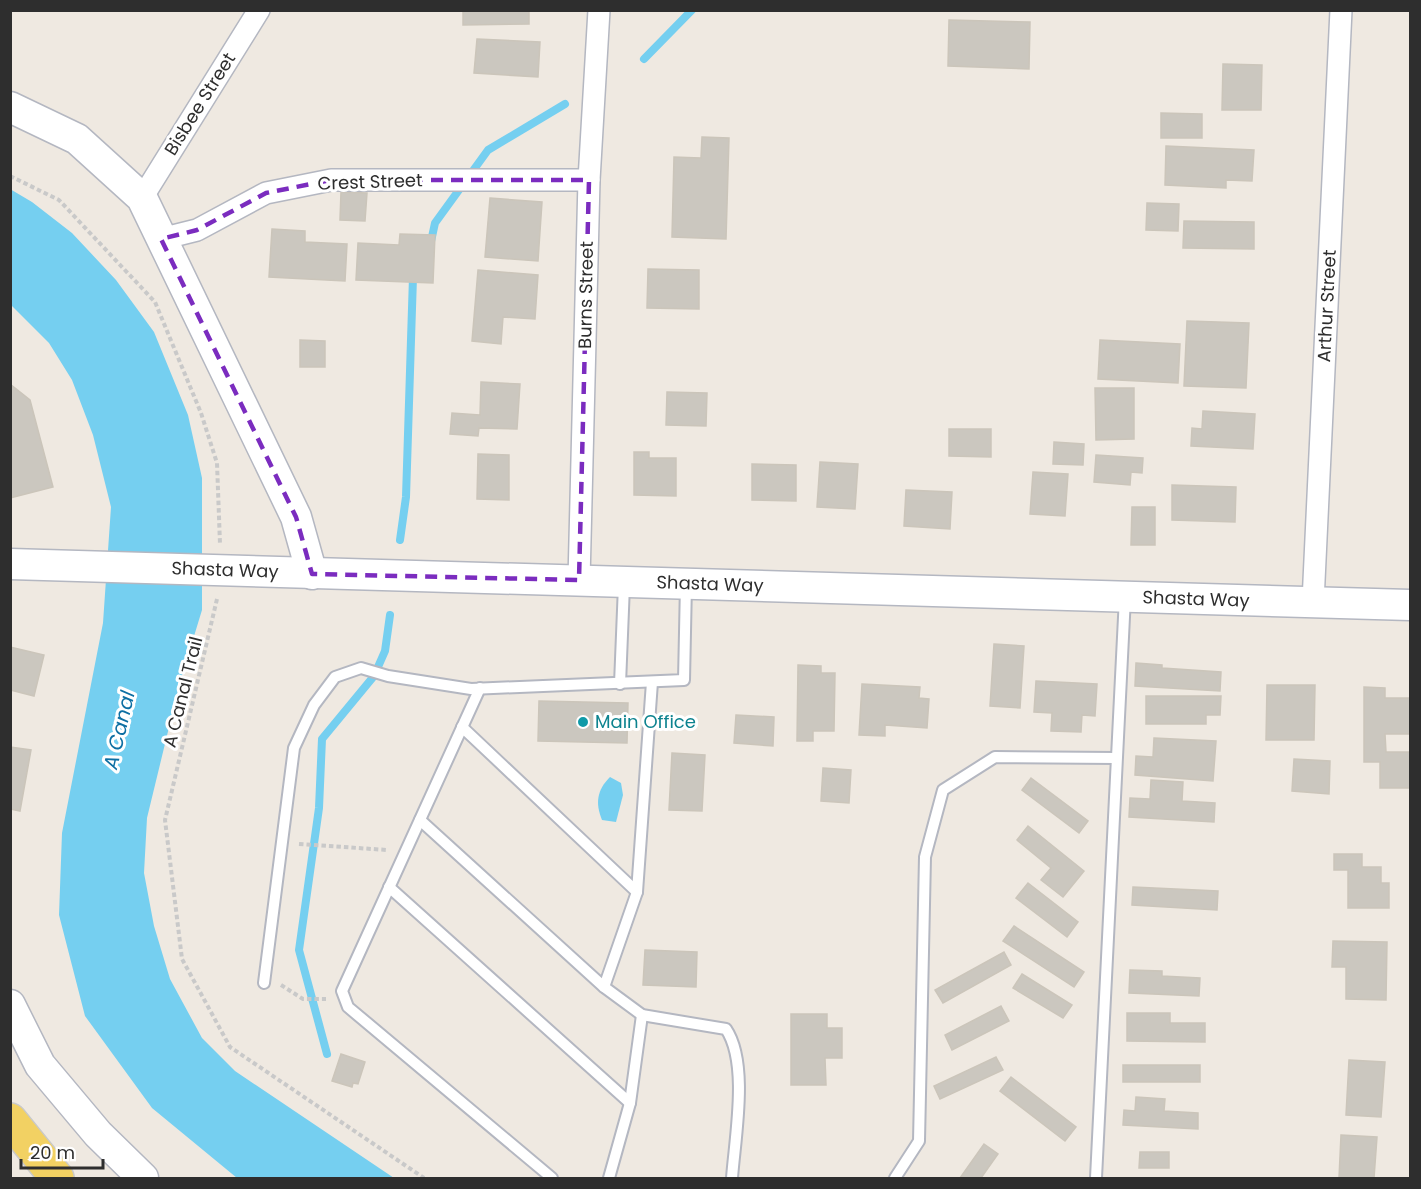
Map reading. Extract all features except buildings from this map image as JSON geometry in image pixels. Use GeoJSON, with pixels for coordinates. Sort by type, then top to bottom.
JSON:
{"type":"FeatureCollection","features":[{"type":"Feature","properties":{"kind":"main road"},"geometry":{"type":"LineString","coordinates":[[10,107],[77,139],[142,198],[296,517],[312,574]]}},
{"type":"Feature","properties":{"kind":"main road","name":"Shasta Way"},"geometry":{"type":"LineString","coordinates":[[10,564],[1410,606]]}},
{"type":"Feature","properties":{"kind":"main road"},"geometry":{"type":"LineString","coordinates":[[10,1005],[40,1065],[98,1134],[143,1179]]}},
{"type":"Feature","properties":{"kind":"main road"},"geometry":{"type":"LineString","coordinates":[[10,1120],[57,1179]]}},
{"type":"Feature","properties":{"kind":"street","name":"Bisbee Street"},"geometry":{"type":"LineString","coordinates":[[142,198],[259,10]]}},
{"type":"Feature","properties":{"kind":"street","name":"Burns Street"},"geometry":{"type":"LineString","coordinates":[[579,580],[589,180],[599,10]]}},
{"type":"Feature","properties":{"kind":"street","name":"Arthur Street"},"geometry":{"type":"LineString","coordinates":[[1313,602],[1341,10]]}},
{"type":"Feature","properties":{"kind":"street","name":"Crest Street"},"geometry":{"type":"LineString","coordinates":[[162,239],[197,230],[266,193],[331,180],[589,180]]}},
{"type":"Feature","properties":{"kind":"lane"},"geometry":{"type":"LineString","coordinates":[[620,684],[624,582]]}},
{"type":"Feature","properties":{"kind":"lane"},"geometry":{"type":"LineString","coordinates":[[264,983],[294,748],[314,705],[335,678],[361,668],[388,676],[480,688],[684,680],[686,584]]}},
{"type":"Feature","properties":{"kind":"lane"},"geometry":{"type":"LineString","coordinates":[[1096,1179],[1125,597]]}},
{"type":"Feature","properties":{"kind":"lane"},"geometry":{"type":"LineString","coordinates":[[604,987],[637,892],[652,682]]}},
{"type":"Feature","properties":{"kind":"lane"},"geometry":{"type":"LineString","coordinates":[[480,688],[342,991],[348,1007],[552,1179]]}},
{"type":"Feature","properties":{"kind":"lane"},"geometry":{"type":"LineString","coordinates":[[462,727],[637,892]]}},
{"type":"Feature","properties":{"kind":"lane"},"geometry":{"type":"LineString","coordinates":[[895,1179],[919,1141],[925,857],[943,790],[995,758],[1116,758]]}},
{"type":"Feature","properties":{"kind":"lane"},"geometry":{"type":"LineString","coordinates":[[420,820],[604,987],[642,1015],[726,1029],[735,1042],[740,1066],[732,1179]]}},
{"type":"Feature","properties":{"kind":"lane"},"geometry":{"type":"LineString","coordinates":[[389,888],[630,1103]]}},
{"type":"Feature","properties":{"kind":"lane"},"geometry":{"type":"LineString","coordinates":[[609,1179],[630,1103],[642,1015]]}},
{"type":"Feature","properties":{"kind":"path","name":"A Canal Trail"},"geometry":{"type":"LineString","coordinates":[[10,176],[59,200],[155,302],[201,413],[217,464],[221,532],[214,569],[217,611],[165,820],[182,960],[230,1047],[423,1179]]}},
{"type":"Feature","properties":{"kind":"path"},"geometry":{"type":"LineString","coordinates":[[301,844],[326,848],[406,851]]}},
{"type":"Feature","properties":{"kind":"path"},"geometry":{"type":"LineString","coordinates":[[303,999],[320,999]]}},
{"type":"Feature","properties":{"kind":"highlighted area"},"geometry":{"type":"Polygon","coordinates":[[[331,180],[589,180],[579,580],[312,574],[296,517],[161,239],[197,230],[266,193],[331,180]]]}},
{"type":"Feature","properties":{"kind":"water","name":"A Canal"},"geometry":{"type":"Polygon","coordinates":[[[10,189],[32,202],[72,233],[116,280],[154,332],[188,415],[202,478],[202,610],[180,682],[147,818],[144,873],[154,926],[170,979],[202,1038],[235,1071],[394,1178],[237,1178],[152,1108],[85,1016],[59,915],[62,833],[103,623],[111,507],[93,435],[72,380],[49,343],[11,305],[10,189]]]}},
{"type":"Feature","properties":{"kind":"water"},"geometry":{"type":"Polygon","coordinates":[[[610,777],[621,783],[623,795],[616,822],[602,820],[598,808],[598,797],[610,777]]]}},
{"type":"Feature","properties":{"kind":"waterway"},"geometry":{"type":"LineString","coordinates":[[644,59],[692,10]]}},
{"type":"Feature","properties":{"kind":"waterway"},"geometry":{"type":"LineString","coordinates":[[430,246],[435,223],[488,150],[565,104]]}},
{"type":"Feature","properties":{"kind":"waterway"},"geometry":{"type":"LineString","coordinates":[[400,540],[406,497],[413,277],[416,273]]}},
{"type":"Feature","properties":{"kind":"waterway"},"geometry":{"type":"LineString","coordinates":[[327,1054],[299,950],[319,808],[322,739],[374,676],[385,651],[390,615]]}},
{"type":"Feature","properties":{"kind":"place","name":"Main Office"},"geometry":{"type":"Point","coordinates":[583,722]}}]}
